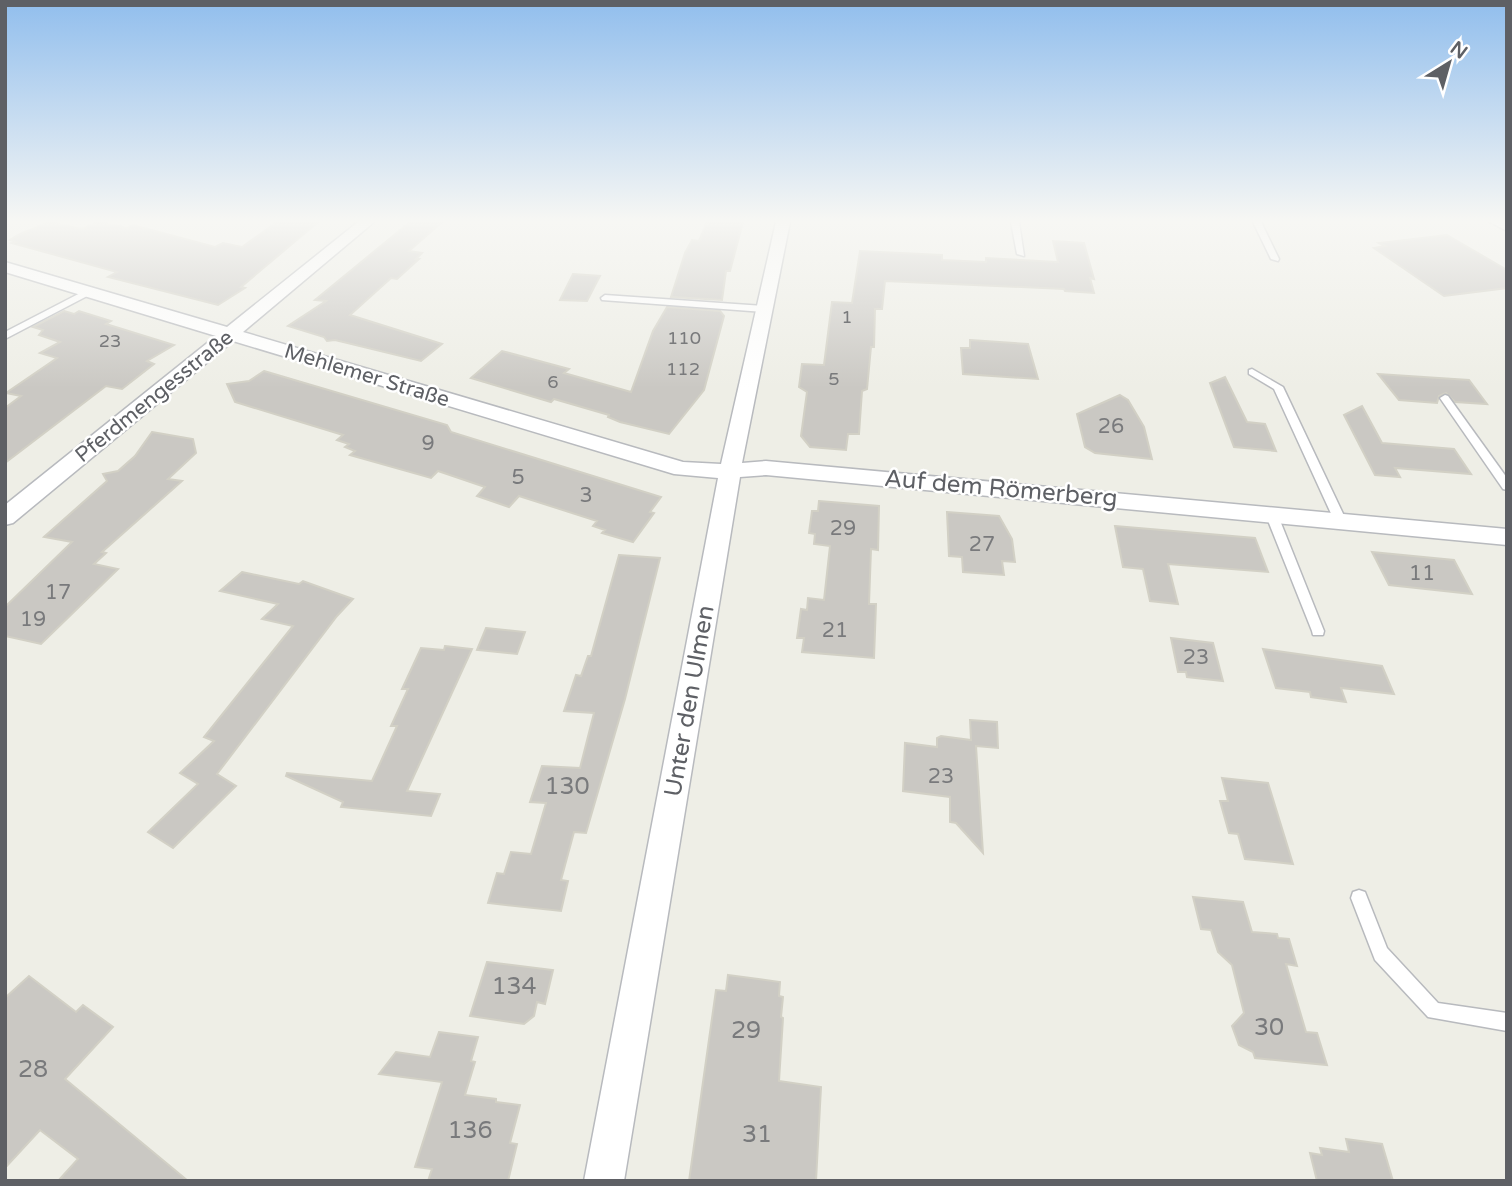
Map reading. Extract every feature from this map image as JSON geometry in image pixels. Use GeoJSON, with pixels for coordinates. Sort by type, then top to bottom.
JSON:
{"type":"FeatureCollection","features":[{"type":"Feature","properties":{"kind":"street","name":"Mehlemer Straße"},"geometry":{"type":"LineString","coordinates":[[39,277],[681,469],[730,471]]}},
{"type":"Feature","properties":{"kind":"street","name":"Pferdmengesstraße"},"geometry":{"type":"LineString","coordinates":[[5,517],[299,277]]}},
{"type":"Feature","properties":{"kind":"street","name":"Unter den Ulmen"},"geometry":{"type":"LineString","coordinates":[[604,1181],[730,471],[771,277]]}},
{"type":"Feature","properties":{"kind":"street","name":"Auf dem Römerberg"},"geometry":{"type":"LineString","coordinates":[[730,471],[766,468],[1507,537]]}},
{"type":"Feature","properties":{"kind":"lane"},"geometry":{"type":"LineString","coordinates":[[5,336],[88,292]]}},
{"type":"Feature","properties":{"kind":"lane"},"geometry":{"type":"LineString","coordinates":[[605,298],[764,309]]}},
{"type":"Feature","properties":{"kind":"lane"},"geometry":{"type":"LineString","coordinates":[[1252,372],[1278,387],[1340,520]]}},
{"type":"Feature","properties":{"kind":"lane"},"geometry":{"type":"LineString","coordinates":[[1445,398],[1507,486]]}},
{"type":"Feature","properties":{"kind":"lane"},"geometry":{"type":"LineString","coordinates":[[1271,513],[1318,631]]}},
{"type":"Feature","properties":{"kind":"lane"},"geometry":{"type":"LineString","coordinates":[[1359,898],[1381,954],[1434,1012],[1507,1022]]}},
{"type":"Feature","properties":{"kind":"building"},"geometry":{"type":"Polygon","coordinates":[[[109,277],[252,277],[241,287],[245,288],[218,305],[109,277]]]}},
{"type":"Feature","properties":{"kind":"building"},"geometry":{"type":"Polygon","coordinates":[[[343,277],[399,277],[391,278],[350,315],[442,344],[421,361],[335,340],[327,341],[324,337],[288,326],[326,301],[315,300],[343,277]]]}},
{"type":"Feature","properties":{"kind":"building"},"geometry":{"type":"Polygon","coordinates":[[[571,277],[599,277],[587,301],[560,300],[571,277]]]}},
{"type":"Feature","properties":{"kind":"building"},"geometry":{"type":"Polygon","coordinates":[[[677,277],[725,277],[722,300],[671,297],[677,277]]]}},
{"type":"Feature","properties":{"kind":"building"},"geometry":{"type":"Polygon","coordinates":[[[856,277],[1094,277],[1094,279],[1090,278],[1094,293],[1064,289],[885,281],[882,309],[875,309],[874,347],[871,347],[867,389],[862,391],[859,434],[848,434],[846,450],[810,447],[801,436],[807,392],[799,387],[802,364],[824,365],[832,302],[852,303],[856,277]]]}},
{"type":"Feature","properties":{"kind":"building"},"geometry":{"type":"Polygon","coordinates":[[[1417,277],[1507,277],[1507,288],[1444,296],[1417,277]]]}},
{"type":"Feature","properties":{"kind":"building"},"geometry":{"type":"Polygon","coordinates":[[[667,307],[720,311],[724,316],[704,390],[669,434],[620,422],[608,417],[609,415],[554,399],[551,402],[471,378],[502,351],[569,369],[564,373],[631,392],[653,331],[667,307]]]}},
{"type":"Feature","properties":{"kind":"building"},"geometry":{"type":"Polygon","coordinates":[[[64,311],[74,314],[79,311],[111,321],[106,324],[174,345],[147,361],[154,364],[122,389],[106,386],[5,463],[5,408],[21,396],[6,393],[57,358],[40,353],[60,342],[39,335],[43,330],[33,327],[64,311]]]}},
{"type":"Feature","properties":{"kind":"building"},"geometry":{"type":"Polygon","coordinates":[[[970,340],[1028,344],[1038,379],[963,374],[961,348],[970,348],[970,340]]]}},
{"type":"Feature","properties":{"kind":"building"},"geometry":{"type":"Polygon","coordinates":[[[264,371],[447,425],[451,432],[661,497],[650,512],[654,513],[633,542],[602,533],[605,530],[593,526],[597,521],[519,496],[509,507],[477,496],[485,487],[438,471],[431,478],[350,455],[355,451],[345,447],[349,444],[337,440],[343,435],[235,402],[227,384],[249,381],[264,371]]]}},
{"type":"Feature","properties":{"kind":"building"},"geometry":{"type":"Polygon","coordinates":[[[1378,374],[1469,380],[1487,404],[1455,402],[1446,393],[1439,396],[1437,403],[1399,400],[1378,374]]]}},
{"type":"Feature","properties":{"kind":"building"},"geometry":{"type":"Polygon","coordinates":[[[1225,377],[1247,422],[1265,424],[1276,451],[1234,447],[1210,383],[1225,377]]]}},
{"type":"Feature","properties":{"kind":"building"},"geometry":{"type":"Polygon","coordinates":[[[1120,395],[1128,400],[1144,427],[1152,459],[1095,453],[1085,447],[1077,414],[1120,395]]]}},
{"type":"Feature","properties":{"kind":"building"},"geometry":{"type":"Polygon","coordinates":[[[1362,406],[1382,443],[1454,449],[1471,474],[1395,468],[1400,477],[1375,475],[1344,415],[1362,406]]]}},
{"type":"Feature","properties":{"kind":"building"},"geometry":{"type":"Polygon","coordinates":[[[152,432],[193,439],[196,453],[168,479],[182,481],[102,552],[106,553],[94,564],[118,569],[41,644],[5,636],[5,607],[72,542],[44,537],[107,481],[103,474],[118,471],[135,456],[152,432]]]}},
{"type":"Feature","properties":{"kind":"building"},"geometry":{"type":"Polygon","coordinates":[[[819,501],[879,506],[878,550],[871,549],[869,604],[876,604],[874,658],[802,652],[804,638],[797,638],[801,609],[807,610],[808,598],[824,600],[830,546],[814,544],[815,534],[809,533],[812,511],[818,511],[819,501]]]}},
{"type":"Feature","properties":{"kind":"building"},"geometry":{"type":"Polygon","coordinates":[[[947,512],[999,516],[1012,539],[1015,562],[1002,561],[1004,575],[963,572],[962,557],[949,556],[947,512]]]}},
{"type":"Feature","properties":{"kind":"building"},"geometry":{"type":"Polygon","coordinates":[[[1115,526],[1255,538],[1268,572],[1168,564],[1178,604],[1150,601],[1143,569],[1123,567],[1115,526]]]}},
{"type":"Feature","properties":{"kind":"building"},"geometry":{"type":"Polygon","coordinates":[[[1372,552],[1454,560],[1472,594],[1389,585],[1372,552]]]}},
{"type":"Feature","properties":{"kind":"building"},"geometry":{"type":"Polygon","coordinates":[[[619,555],[660,558],[625,699],[586,833],[574,832],[561,880],[568,881],[561,911],[488,903],[497,873],[504,874],[511,852],[531,854],[546,803],[530,802],[542,766],[580,768],[594,713],[564,711],[576,675],[581,676],[588,656],[591,656],[619,555]]]}},
{"type":"Feature","properties":{"kind":"building"},"geometry":{"type":"Polygon","coordinates":[[[242,572],[299,584],[303,581],[353,599],[337,616],[217,774],[236,786],[173,848],[148,832],[198,784],[180,773],[214,741],[204,737],[293,626],[262,619],[278,604],[220,591],[242,572]]]}},
{"type":"Feature","properties":{"kind":"building"},"geometry":{"type":"Polygon","coordinates":[[[486,628],[525,632],[517,654],[477,650],[486,628]]]}},
{"type":"Feature","properties":{"kind":"building"},"geometry":{"type":"Polygon","coordinates":[[[1171,638],[1213,643],[1223,681],[1187,677],[1186,672],[1178,672],[1171,638]]]}},
{"type":"Feature","properties":{"kind":"building"},"geometry":{"type":"Polygon","coordinates":[[[445,646],[472,649],[407,791],[440,794],[431,816],[341,807],[343,802],[286,776],[287,773],[372,781],[397,726],[391,726],[408,689],[402,689],[421,648],[444,650],[445,646]]]}},
{"type":"Feature","properties":{"kind":"building"},"geometry":{"type":"Polygon","coordinates":[[[1263,649],[1382,666],[1394,694],[1341,688],[1346,702],[1311,697],[1310,692],[1276,688],[1263,649]]]}},
{"type":"Feature","properties":{"kind":"building"},"geometry":{"type":"Polygon","coordinates":[[[970,720],[997,722],[998,748],[976,746],[983,853],[956,823],[950,822],[950,797],[903,791],[905,743],[937,747],[937,738],[941,736],[971,740],[970,720]]]}},
{"type":"Feature","properties":{"kind":"building"},"geometry":{"type":"Polygon","coordinates":[[[1222,778],[1268,783],[1293,864],[1245,859],[1238,834],[1229,833],[1220,801],[1228,801],[1222,778]]]}},
{"type":"Feature","properties":{"kind":"building"},"geometry":{"type":"Polygon","coordinates":[[[1193,897],[1243,902],[1252,932],[1277,934],[1278,938],[1289,939],[1297,966],[1286,964],[1306,1032],[1317,1033],[1327,1065],[1255,1058],[1253,1052],[1239,1045],[1232,1026],[1244,1013],[1232,965],[1218,952],[1211,930],[1201,929],[1193,897]]]}},
{"type":"Feature","properties":{"kind":"building"},"geometry":{"type":"Polygon","coordinates":[[[487,962],[553,970],[545,1004],[537,1002],[534,1016],[524,1024],[470,1016],[487,962]]]}},
{"type":"Feature","properties":{"kind":"building"},"geometry":{"type":"Polygon","coordinates":[[[728,975],[780,982],[779,996],[783,997],[783,1018],[779,1081],[821,1087],[816,1181],[689,1181],[716,990],[726,991],[728,975]]]}},
{"type":"Feature","properties":{"kind":"building"},"geometry":{"type":"Polygon","coordinates":[[[29,976],[76,1012],[83,1005],[113,1027],[65,1079],[188,1181],[58,1181],[78,1159],[40,1130],[5,1168],[5,998],[29,976]]]}},
{"type":"Feature","properties":{"kind":"building"},"geometry":{"type":"Polygon","coordinates":[[[439,1032],[478,1037],[471,1061],[475,1062],[465,1095],[520,1105],[510,1143],[517,1144],[508,1181],[428,1181],[432,1169],[415,1167],[442,1082],[379,1074],[396,1052],[430,1057],[439,1032]]]}},
{"type":"Feature","properties":{"kind":"building"},"geometry":{"type":"Polygon","coordinates":[[[1346,1139],[1382,1144],[1393,1181],[1317,1181],[1310,1153],[1322,1155],[1320,1148],[1349,1152],[1346,1139]]]}}]}
